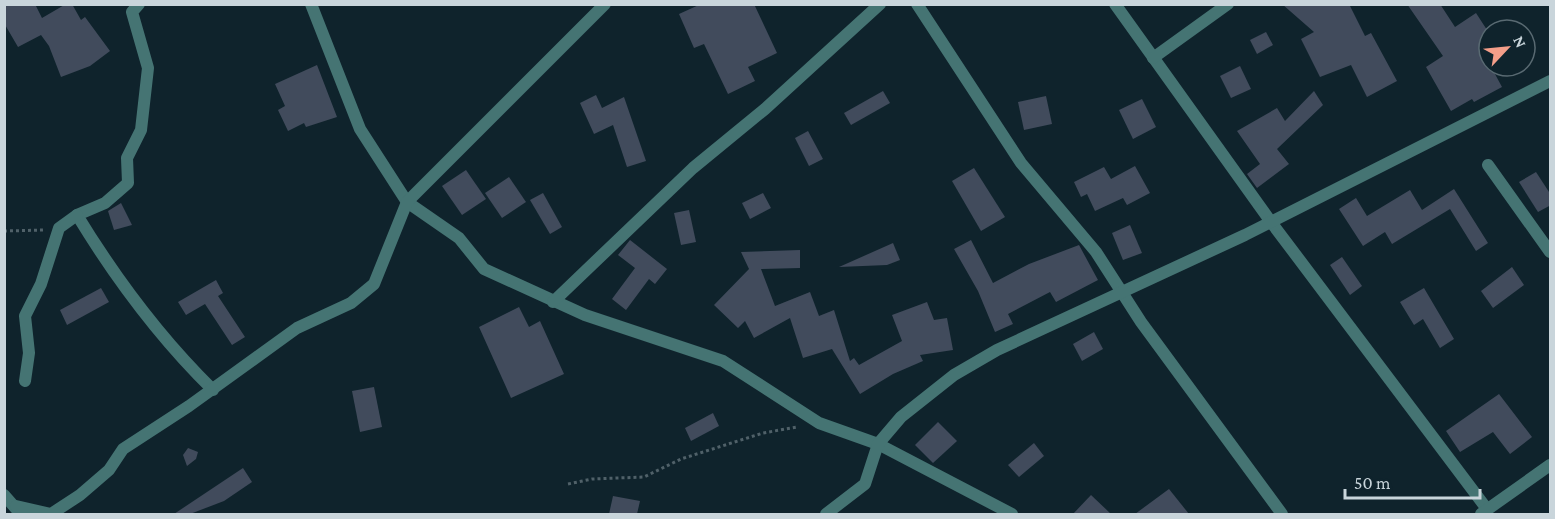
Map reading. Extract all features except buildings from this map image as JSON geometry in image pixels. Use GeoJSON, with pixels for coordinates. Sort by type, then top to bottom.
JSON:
{"type":"FeatureCollection","features":[{"type":"Feature","properties":{"kind":"street"},"geometry":{"type":"LineString","coordinates":[[25,381],[29,353],[25,316],[41,284],[59,228],[77,215],[105,203],[128,183],[127,158],[141,130],[148,68],[132,12],[139,4]]}},
{"type":"Feature","properties":{"kind":"street"},"geometry":{"type":"LineString","coordinates":[[311,4],[360,129],[407,202],[459,238],[484,269],[553,302],[723,361],[819,423],[878,444],[1012,514]]}},
{"type":"Feature","properties":{"kind":"street"},"geometry":{"type":"LineString","coordinates":[[4,495],[18,510],[51,514],[80,495],[108,470],[123,449],[213,390],[297,328],[351,303],[374,284],[407,202],[605,4]]}},
{"type":"Feature","properties":{"kind":"street"},"geometry":{"type":"LineString","coordinates":[[553,302],[693,168],[765,109],[880,4]]}},
{"type":"Feature","properties":{"kind":"street"},"geometry":{"type":"LineString","coordinates":[[916,4],[1021,163],[1096,252],[1142,322],[1282,514]]}},
{"type":"Feature","properties":{"kind":"street"},"geometry":{"type":"LineString","coordinates":[[1115,4],[1484,512],[1551,465]]}},
{"type":"Feature","properties":{"kind":"street"},"geometry":{"type":"LineString","coordinates":[[1153,58],[1228,4]]}},
{"type":"Feature","properties":{"kind":"street"},"geometry":{"type":"LineString","coordinates":[[826,514],[865,484],[878,444],[917,402],[954,375],[997,350],[1272,222],[1551,81]]}},
{"type":"Feature","properties":{"kind":"street"},"geometry":{"type":"LineString","coordinates":[[1488,165],[1551,252]]}},
{"type":"Feature","properties":{"kind":"street"},"geometry":{"type":"LineString","coordinates":[[77,215],[147,317],[183,361],[213,390]]}},
{"type":"Feature","properties":{"kind":"path"},"geometry":{"type":"LineString","coordinates":[[4,231],[59,228]]}},
{"type":"Feature","properties":{"kind":"path"},"geometry":{"type":"LineString","coordinates":[[568,484],[592,479],[644,477],[681,459],[763,433],[819,423]]}}]}
